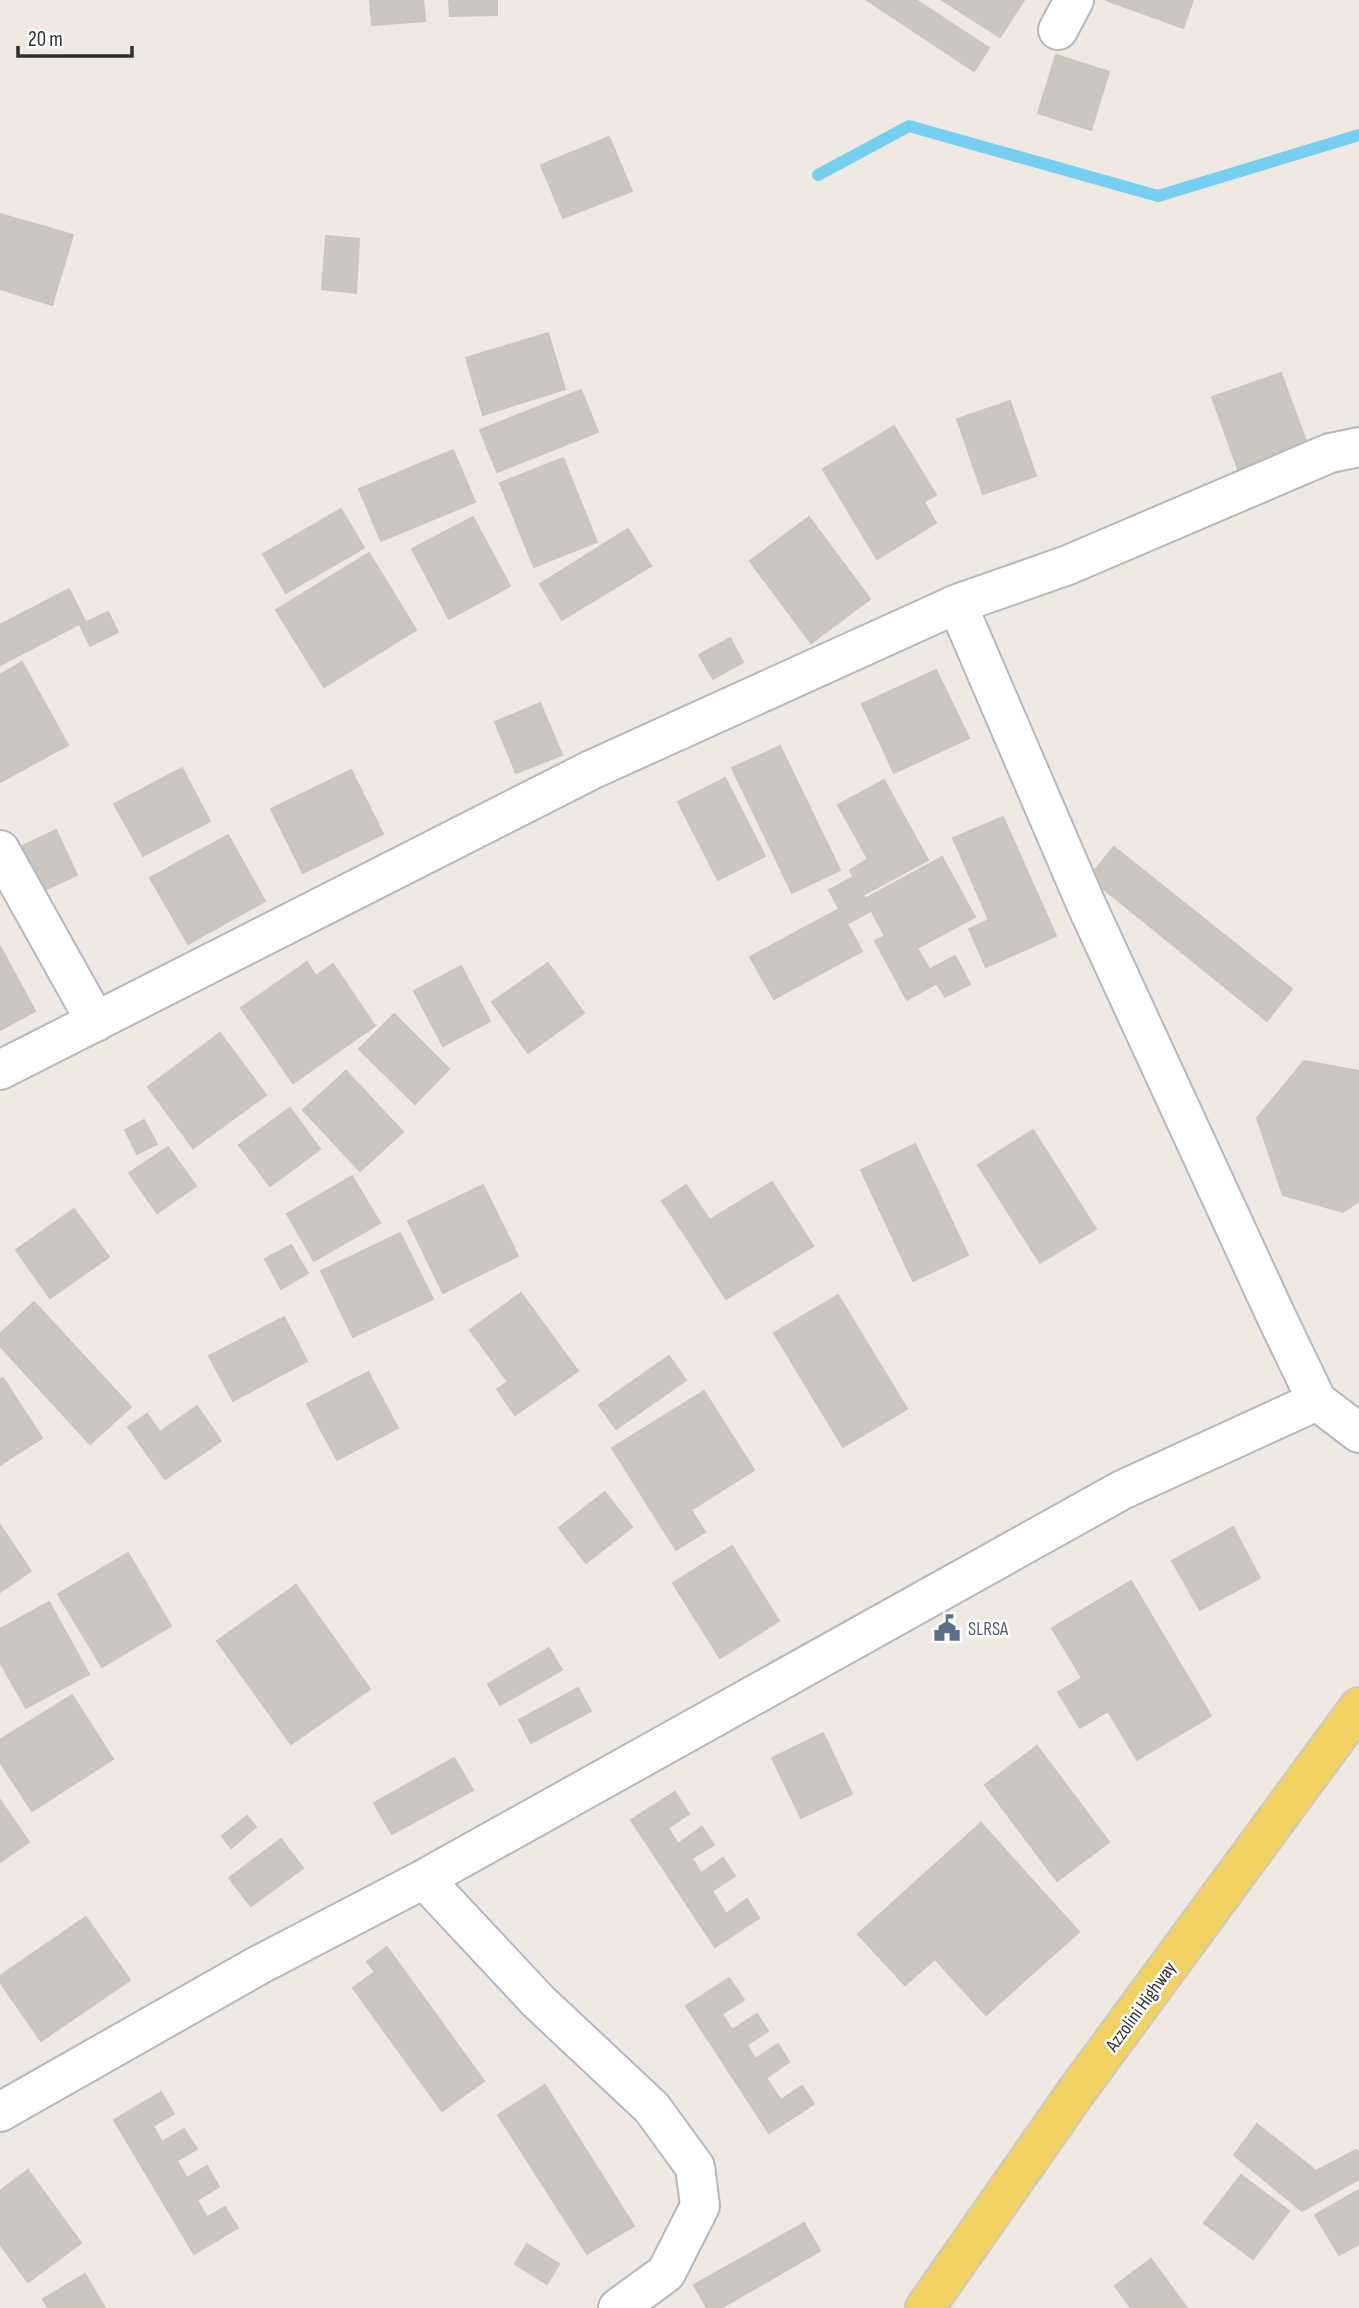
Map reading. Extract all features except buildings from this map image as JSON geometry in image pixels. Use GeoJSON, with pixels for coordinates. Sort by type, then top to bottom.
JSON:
{"type":"FeatureCollection","features":[{"type":"Feature","properties":{"kind":"main road","name":"Azzolini Highway"},"geometry":{"type":"LineString","coordinates":[[925,2308],[1076,2092],[1359,1707]]}},
{"type":"Feature","properties":{"kind":"street"},"geometry":{"type":"LineString","coordinates":[[0,1070],[591,770],[957,604],[1068,565],[1330,453],[1359,447]]}},
{"type":"Feature","properties":{"kind":"street"},"geometry":{"type":"LineString","coordinates":[[957,604],[1086,904],[1317,1401],[1359,1433]]}},
{"type":"Feature","properties":{"kind":"street"},"geometry":{"type":"LineString","coordinates":[[0,850],[96,1022]]}},
{"type":"Feature","properties":{"kind":"street"},"geometry":{"type":"LineString","coordinates":[[0,2112],[257,1966],[424,1878],[1122,1490],[1317,1401]]}},
{"type":"Feature","properties":{"kind":"street"},"geometry":{"type":"LineString","coordinates":[[424,1878],[538,2001],[652,2108],[695,2167],[700,2206],[666,2273],[618,2308]]}},
{"type":"Feature","properties":{"kind":"waterway"},"geometry":{"type":"LineString","coordinates":[[818,175],[909,126],[1158,196],[1359,135]]}},
{"type":"Feature","properties":{"kind":"place","name":"SLRSA"},"geometry":{"type":"Point","coordinates":[947,1628]}}]}
